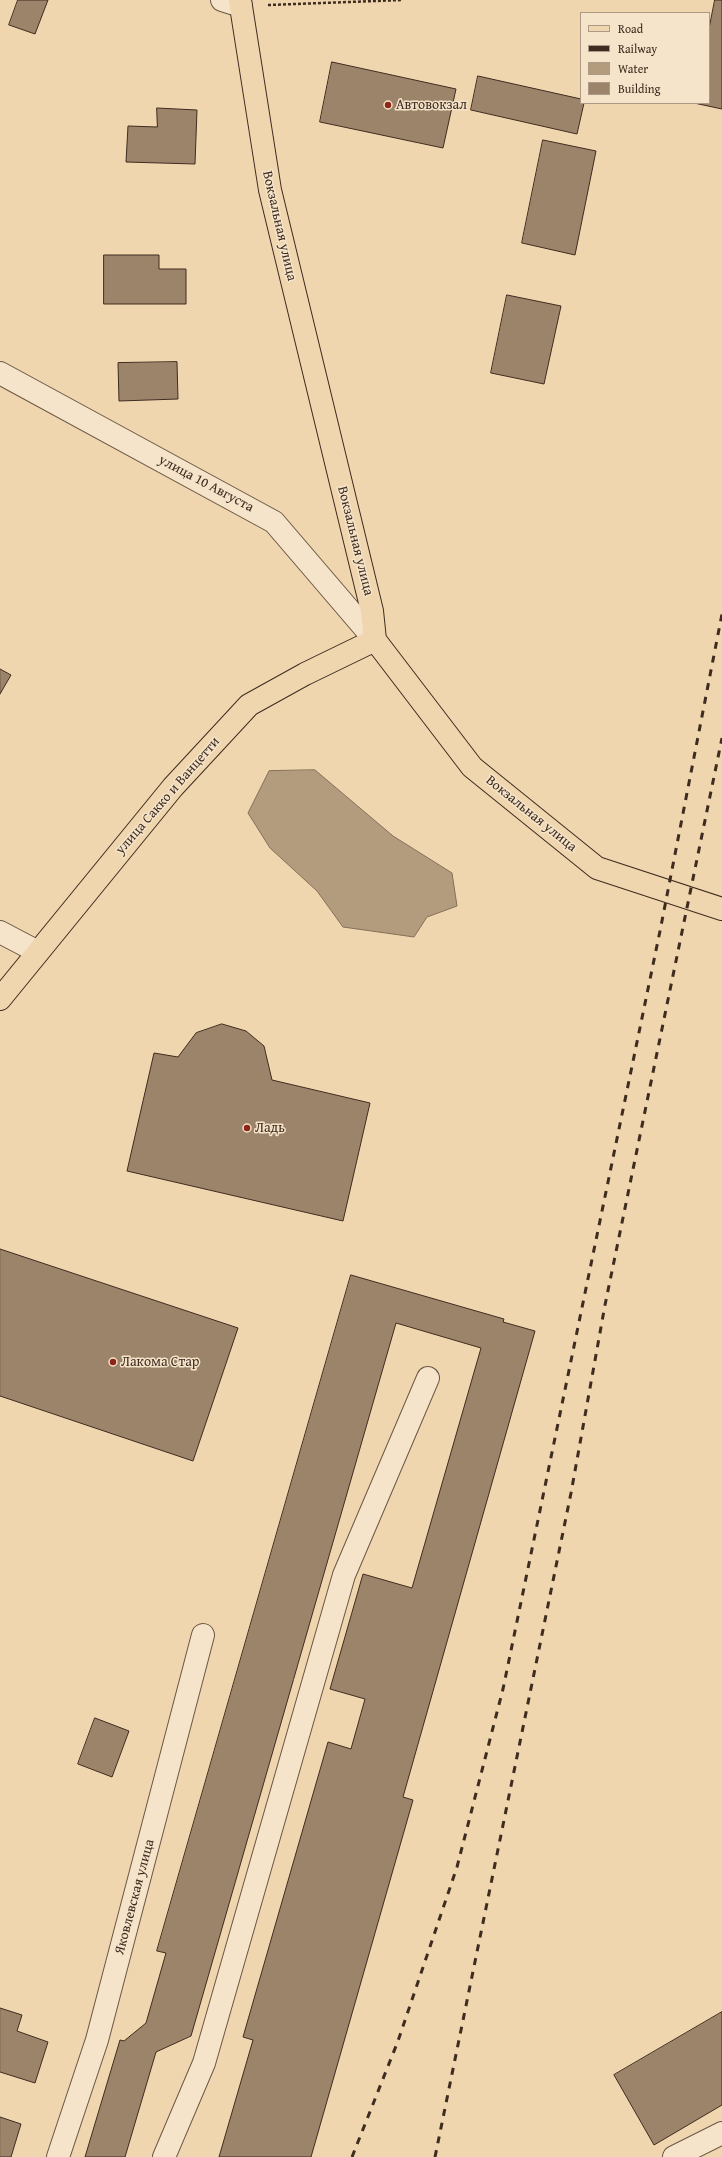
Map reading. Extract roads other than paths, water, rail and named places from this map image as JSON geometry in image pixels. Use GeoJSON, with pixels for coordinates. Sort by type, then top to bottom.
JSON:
{"type":"FeatureCollection","features":[{"type":"Feature","properties":{"kind":"main road","name":"Вокзальная улица"},"geometry":{"type":"LineString","coordinates":[[235,2],[270,190],[372,611],[375,640],[472,767],[597,868],[722,909]]}},
{"type":"Feature","properties":{"kind":"main road","name":"улица Сакко и Ванцетти"},"geometry":{"type":"LineString","coordinates":[[0,999],[173,787],[249,705],[305,674],[375,640]]}},
{"type":"Feature","properties":{"kind":"street","name":"улица 10 Августа"},"geometry":{"type":"LineString","coordinates":[[0,373],[274,522],[375,640]]}},
{"type":"Feature","properties":{"kind":"street"},"geometry":{"type":"LineString","coordinates":[[0,932],[38,952]]}},
{"type":"Feature","properties":{"kind":"street"},"geometry":{"type":"LineString","coordinates":[[164,2157],[204,2063],[344,1575],[428,1378]]}},
{"type":"Feature","properties":{"kind":"street","name":"Яковлевская улица"},"geometry":{"type":"LineString","coordinates":[[58,2157],[97,2040],[203,1635]]}},
{"type":"Feature","properties":{"kind":"street"},"geometry":{"type":"LineString","coordinates":[[674,2157],[722,2132]]}},
{"type":"Feature","properties":{"kind":"water"},"geometry":{"type":"Polygon","coordinates":[[[315,770],[393,836],[452,873],[457,906],[427,917],[414,937],[343,927],[317,891],[270,848],[248,813],[269,771],[315,770]]]}},
{"type":"Feature","properties":{"kind":"railway"},"geometry":{"type":"LineString","coordinates":[[352,2157],[398,2041],[457,1867],[503,1689],[660,931],[722,614]]}},
{"type":"Feature","properties":{"kind":"railway"},"geometry":{"type":"LineString","coordinates":[[435,2157],[571,1493],[605,1305],[722,738]]}},
{"type":"Feature","properties":{"kind":"place","name":"Автовокзал"},"geometry":{"type":"Point","coordinates":[388,105]}},
{"type":"Feature","properties":{"kind":"place","name":"Ладь"},"geometry":{"type":"Point","coordinates":[247,1128]}},
{"type":"Feature","properties":{"kind":"place","name":"Лакома Стар"},"geometry":{"type":"Point","coordinates":[113,1362]}}]}
